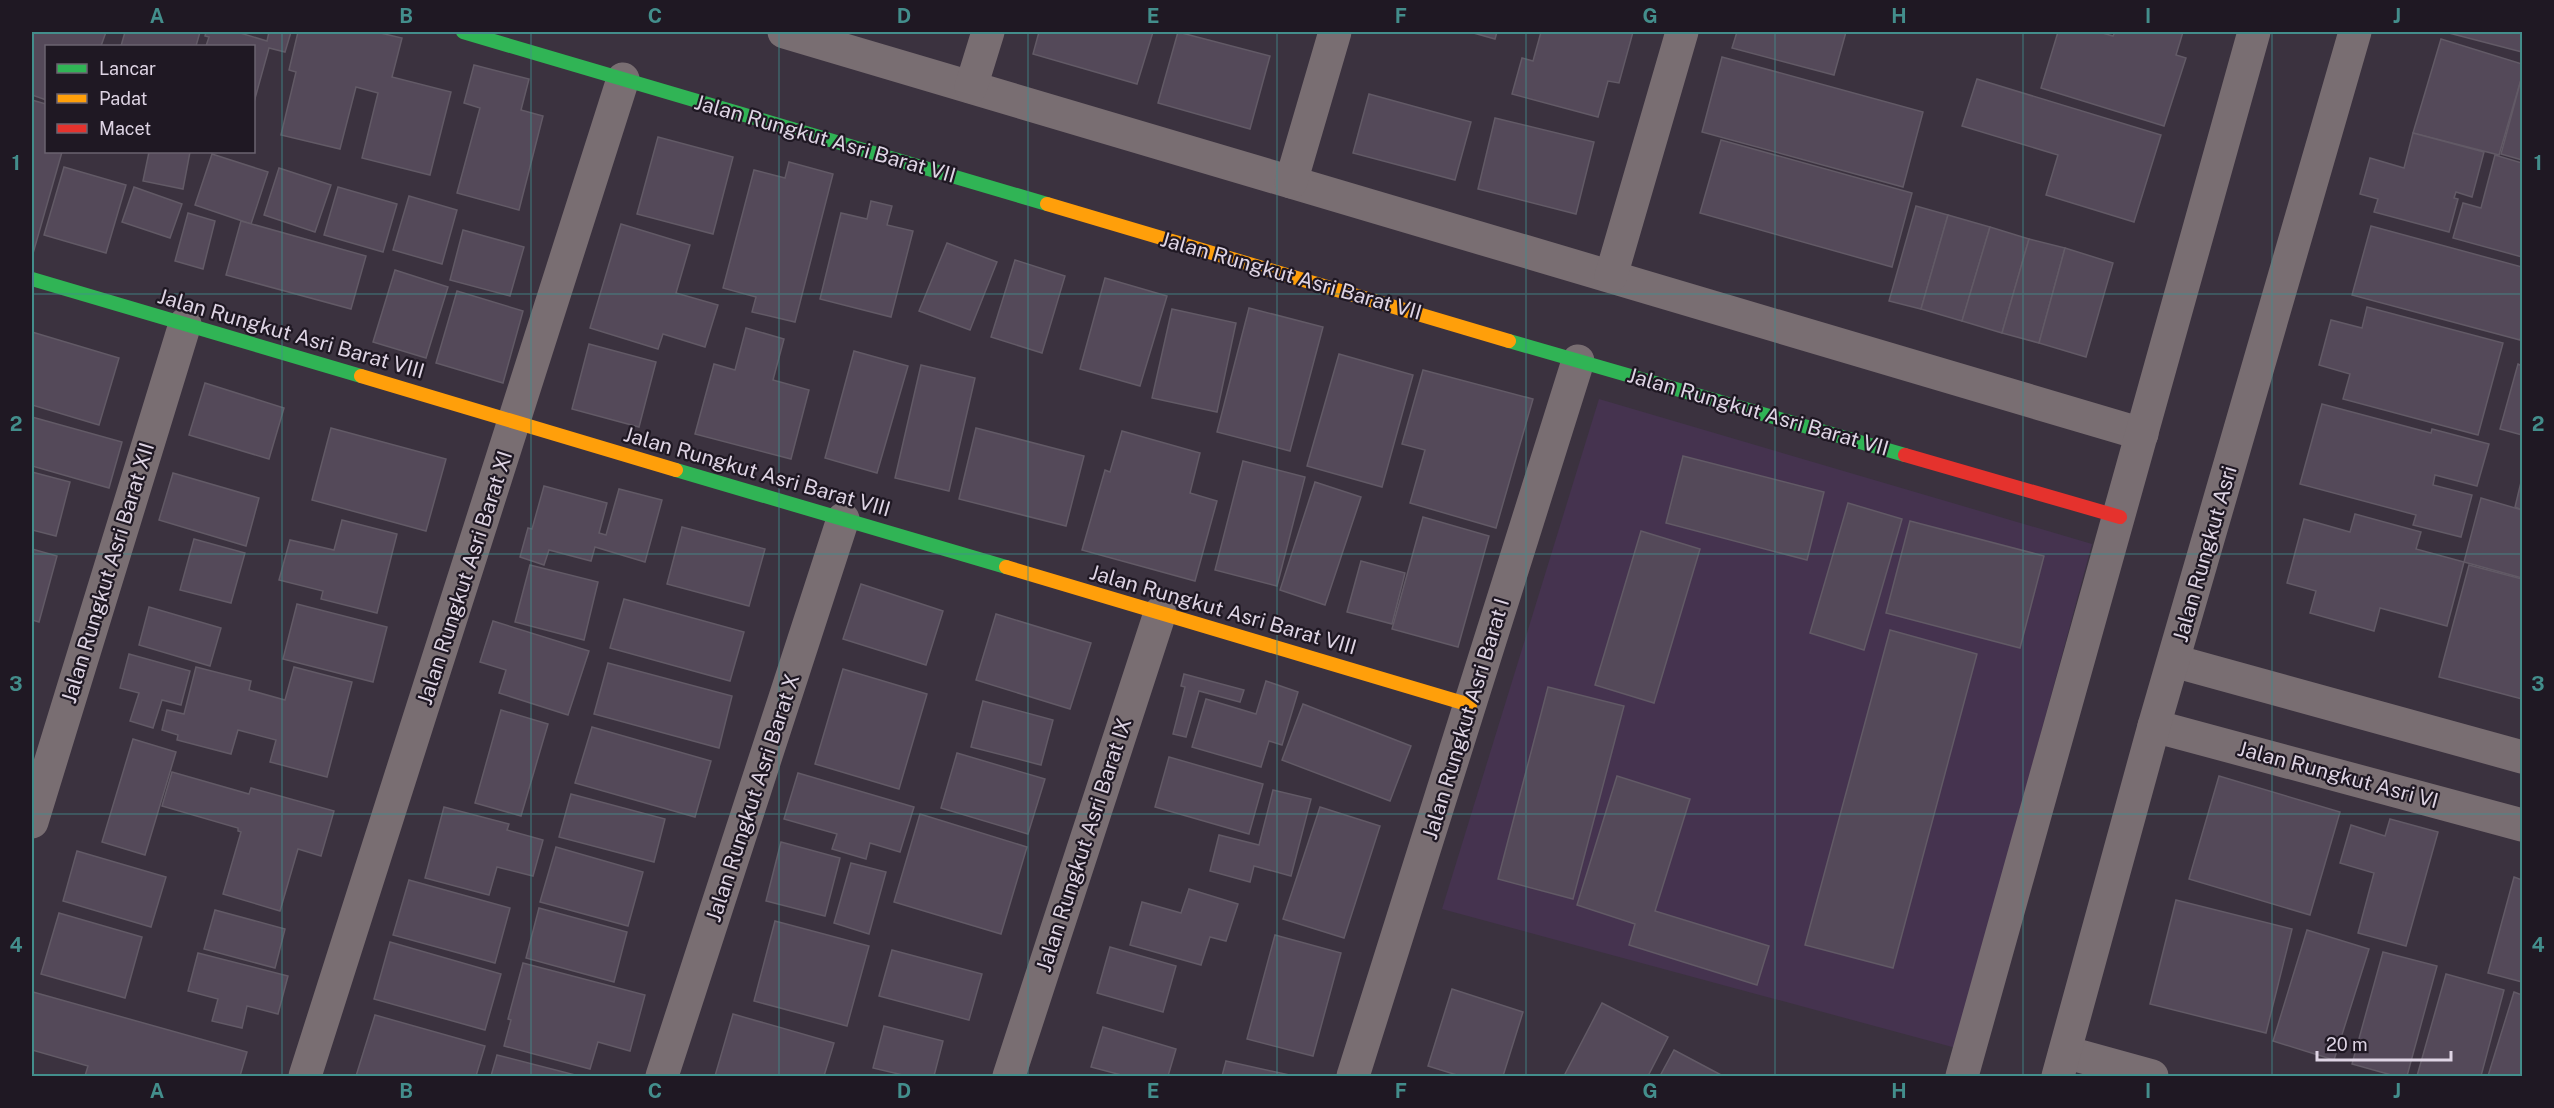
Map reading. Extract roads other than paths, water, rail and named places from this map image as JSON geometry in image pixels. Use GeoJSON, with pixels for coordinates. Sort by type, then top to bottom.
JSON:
{"type":"FeatureCollection","features":[{"type":"Feature","properties":{"kind":"street","name":"Jalan Rungkut Asri Barat VII"},"geometry":{"type":"LineString","coordinates":[[463,32],[1578,361],[2120,517]]}},
{"type":"Feature","properties":{"kind":"street"},"geometry":{"type":"LineString","coordinates":[[784,32],[2142,434]]}},
{"type":"Feature","properties":{"kind":"street"},"geometry":{"type":"LineString","coordinates":[[971,87],[987,32]]}},
{"type":"Feature","properties":{"kind":"street"},"geometry":{"type":"LineString","coordinates":[[1292,182],[1335,32]]}},
{"type":"Feature","properties":{"kind":"street"},"geometry":{"type":"LineString","coordinates":[[1611,276],[1682,32]]}},
{"type":"Feature","properties":{"kind":"street"},"geometry":{"type":"LineString","coordinates":[[1962,1077],[2254,32]]}},
{"type":"Feature","properties":{"kind":"street","name":"Jalan Rungkut Asri"},"geometry":{"type":"LineString","coordinates":[[2061,1065],[2154,726],[2355,32]]}},
{"type":"Feature","properties":{"kind":"street","name":"Jalan Rungkut Asri Barat XI"},"geometry":{"type":"LineString","coordinates":[[305,1077],[623,80]]}},
{"type":"Feature","properties":{"kind":"street","name":"Jalan Rungkut Asri Barat VIII"},"geometry":{"type":"LineString","coordinates":[[32,279],[1470,705]]}},
{"type":"Feature","properties":{"kind":"street","name":"Jalan Rungkut Asri Barat XII"},"geometry":{"type":"LineString","coordinates":[[32,822],[185,324]]}},
{"type":"Feature","properties":{"kind":"street","name":"Jalan Rungkut Asri Barat I"},"geometry":{"type":"LineString","coordinates":[[1353,1077],[1578,361]]}},
{"type":"Feature","properties":{"kind":"street","name":"Jalan Rungkut Asri Barat X"},"geometry":{"type":"LineString","coordinates":[[662,1077],[843,519]]}},
{"type":"Feature","properties":{"kind":"street","name":"Jalan Rungkut Asri Barat IX"},"geometry":{"type":"LineString","coordinates":[[1009,1077],[1160,613]]}},
{"type":"Feature","properties":{"kind":"street"},"geometry":{"type":"LineString","coordinates":[[2174,661],[2523,756]]}},
{"type":"Feature","properties":{"kind":"street","name":"Jalan Rungkut Asri VI"},"geometry":{"type":"LineString","coordinates":[[2154,726],[2523,825]]}},
{"type":"Feature","properties":{"kind":"street"},"geometry":{"type":"LineString","coordinates":[[2061,1065],[2152,1077]]}}]}
